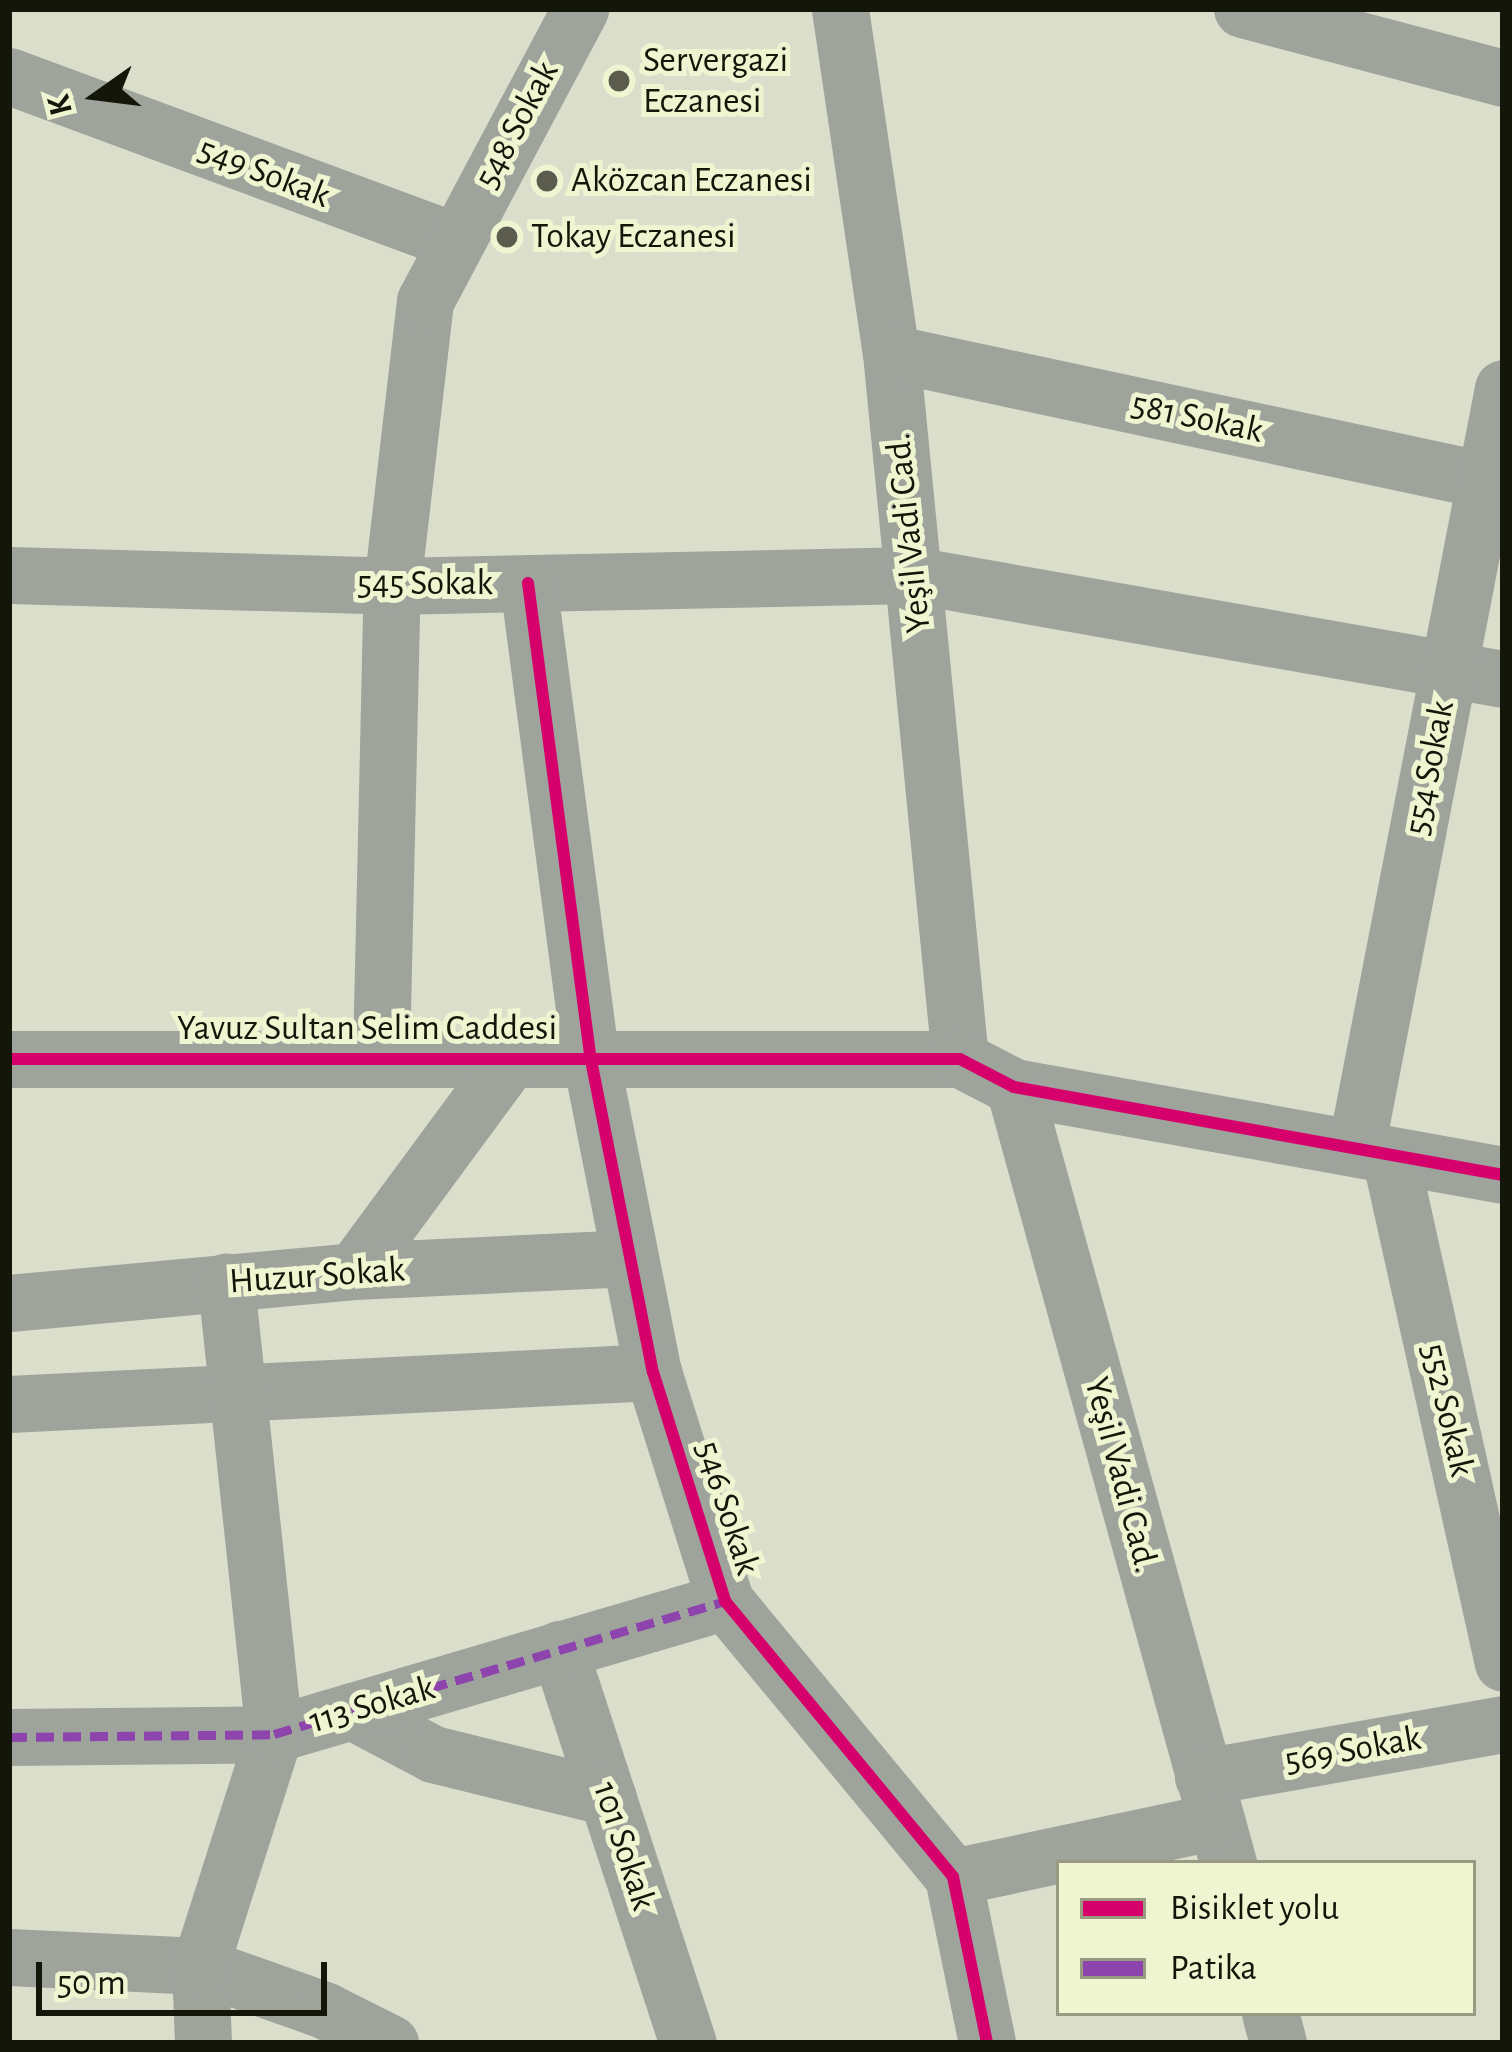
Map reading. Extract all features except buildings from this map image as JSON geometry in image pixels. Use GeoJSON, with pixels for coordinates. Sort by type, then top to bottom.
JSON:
{"type":"FeatureCollection","features":[{"type":"Feature","properties":{"kind":"street","name":"548 Sokak"},"geometry":{"type":"LineString","coordinates":[[381,1056],[392,586],[425,301],[580,9]]}},
{"type":"Feature","properties":{"kind":"street","name":"Yeşil Vadi Cad."},"geometry":{"type":"LineString","coordinates":[[840,9],[891,353],[960,1059]]}},
{"type":"Feature","properties":{"kind":"street"},"geometry":{"type":"LineString","coordinates":[[1242,9],[1503,78]]}},
{"type":"Feature","properties":{"kind":"street","name":"549 Sokak"},"geometry":{"type":"LineString","coordinates":[[9,76],[454,241]]}},
{"type":"Feature","properties":{"kind":"street","name":"581 Sokak"},"geometry":{"type":"LineString","coordinates":[[891,353],[1494,482]]}},
{"type":"Feature","properties":{"kind":"street","name":"554 Sokak"},"geometry":{"type":"LineString","coordinates":[[1373,1152],[1477,673],[1503,388]]}},
{"type":"Feature","properties":{"kind":"street","name":"545 Sokak"},"geometry":{"type":"LineString","coordinates":[[9,575],[392,586],[913,575]]}},
{"type":"Feature","properties":{"kind":"street"},"geometry":{"type":"LineString","coordinates":[[913,575],[1477,673]]}},
{"type":"Feature","properties":{"kind":"street","name":"546 Sokak"},"geometry":{"type":"LineString","coordinates":[[528,583],[592,1060],[626,1258],[652,1372],[725,1600],[952,1877],[987,2043]]}},
{"type":"Feature","properties":{"kind":"street"},"geometry":{"type":"LineString","coordinates":[[354,1271],[512,1058]]}},
{"type":"Feature","properties":{"kind":"street","name":"Yavuz Sultan Selim Caddesi"},"geometry":{"type":"LineString","coordinates":[[9,1059],[960,1059],[1014,1087],[1503,1175]]}},
{"type":"Feature","properties":{"kind":"street","name":"Yeşil Vadi Cad."},"geometry":{"type":"LineString","coordinates":[[1014,1087],[1216,1820]]}},
{"type":"Feature","properties":{"kind":"street","name":"552 Sokak"},"geometry":{"type":"LineString","coordinates":[[1373,1152],[1503,1663]]}},
{"type":"Feature","properties":{"kind":"street","name":"Huzur Sokak"},"geometry":{"type":"LineString","coordinates":[[9,1303],[354,1271],[626,1258]]}},
{"type":"Feature","properties":{"kind":"street"},"geometry":{"type":"LineString","coordinates":[[203,2043],[200,1966],[274,1734],[226,1282]]}},
{"type":"Feature","properties":{"kind":"street"},"geometry":{"type":"LineString","coordinates":[[9,1404],[236,1397],[652,1372]]}},
{"type":"Feature","properties":{"kind":"street","name":"113 Sokak"},"geometry":{"type":"LineString","coordinates":[[9,1737],[274,1734],[725,1600]]}},
{"type":"Feature","properties":{"kind":"street","name":"101 Sokak"},"geometry":{"type":"LineString","coordinates":[[559,1649],[688,2043]]}},
{"type":"Feature","properties":{"kind":"street"},"geometry":{"type":"LineString","coordinates":[[352,1711],[433,1754],[608,1797]]}},
{"type":"Feature","properties":{"kind":"street","name":"569 Sokak"},"geometry":{"type":"LineString","coordinates":[[952,1877],[1216,1820],[1503,1724]]}},
{"type":"Feature","properties":{"kind":"street"},"geometry":{"type":"LineString","coordinates":[[9,1957],[200,1966],[390,2043]]}},
{"type":"Feature","properties":{"kind":"marked path"},"geometry":{"type":"LineString","coordinates":[[9,1737],[274,1734],[725,1601]]}},
{"type":"Feature","properties":{"kind":"cycle path"},"geometry":{"type":"LineString","coordinates":[[528,583],[591,1060],[653,1372],[725,1601],[953,1877],[987,2043]]}},
{"type":"Feature","properties":{"kind":"cycle path"},"geometry":{"type":"LineString","coordinates":[[9,1059],[960,1059],[1014,1087],[1503,1175]]}},
{"type":"Feature","properties":{"kind":"place","name":"Servergazi Eczanesi"},"geometry":{"type":"Point","coordinates":[619,81]}},
{"type":"Feature","properties":{"kind":"place","name":"Aközcan Eczanesi"},"geometry":{"type":"Point","coordinates":[547,181]}},
{"type":"Feature","properties":{"kind":"place","name":"Tokay Eczanesi"},"geometry":{"type":"Point","coordinates":[507,237]}}]}
